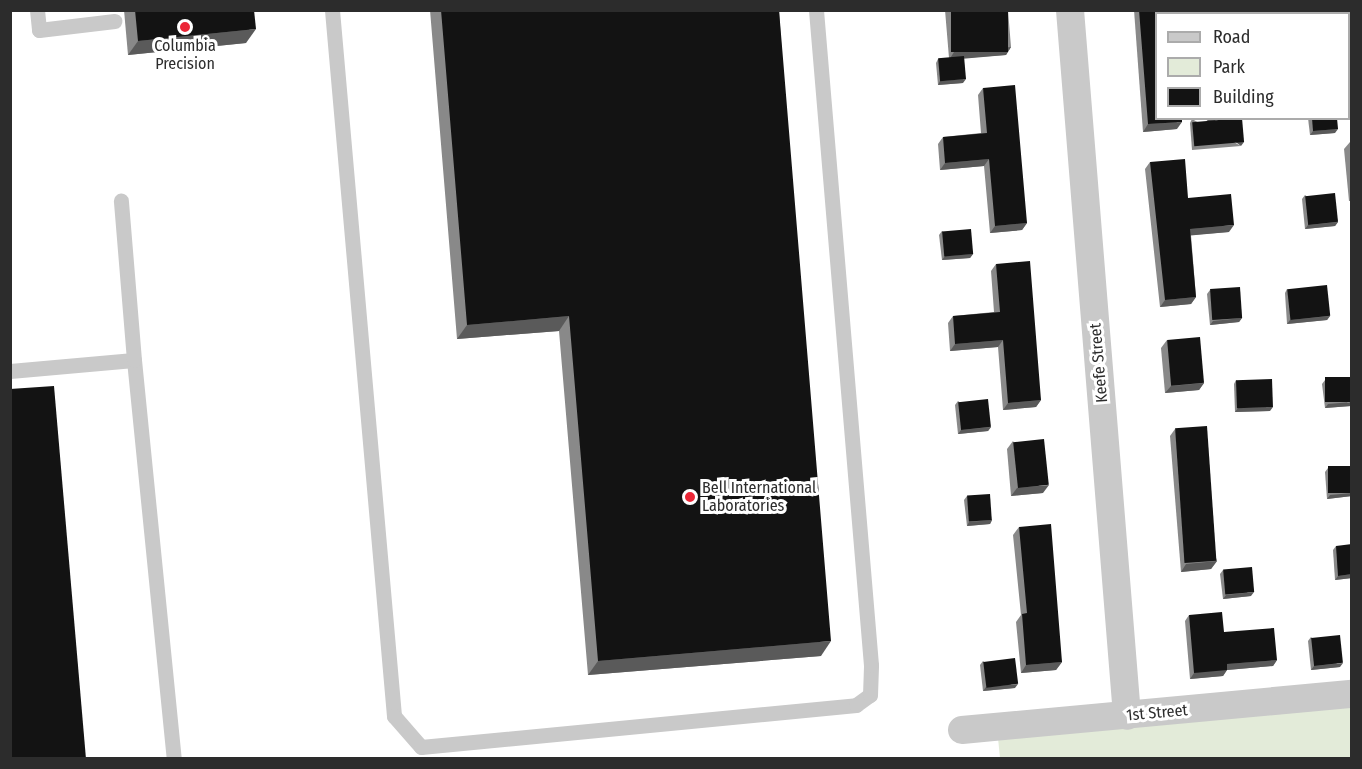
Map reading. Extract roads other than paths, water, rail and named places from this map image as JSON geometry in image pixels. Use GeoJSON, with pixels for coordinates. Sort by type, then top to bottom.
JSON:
{"type":"FeatureCollection","features":[{"type":"Feature","properties":{"kind":"street","name":"Keefe Street"},"geometry":{"type":"LineString","coordinates":[[1070,10],[1127,716]]}},
{"type":"Feature","properties":{"kind":"street","name":"1st Street"},"geometry":{"type":"LineString","coordinates":[[962,730],[1352,694]]}},
{"type":"Feature","properties":{"kind":"lane"},"geometry":{"type":"LineString","coordinates":[[37,10],[39,30],[114,21]]}},
{"type":"Feature","properties":{"kind":"lane"},"geometry":{"type":"LineString","coordinates":[[332,10],[394,716],[421,747],[856,705],[870,695],[871,665],[816,10]]}},
{"type":"Feature","properties":{"kind":"lane"},"geometry":{"type":"LineString","coordinates":[[121,201],[134,360],[174,759]]}},
{"type":"Feature","properties":{"kind":"lane"},"geometry":{"type":"LineString","coordinates":[[10,371],[134,360]]}},
{"type":"Feature","properties":{"kind":"place","name":"Columbia Precision"},"geometry":{"type":"Point","coordinates":[185,27]}},
{"type":"Feature","properties":{"kind":"place","name":"Bell International Laboratories"},"geometry":{"type":"Point","coordinates":[690,497]}}]}
